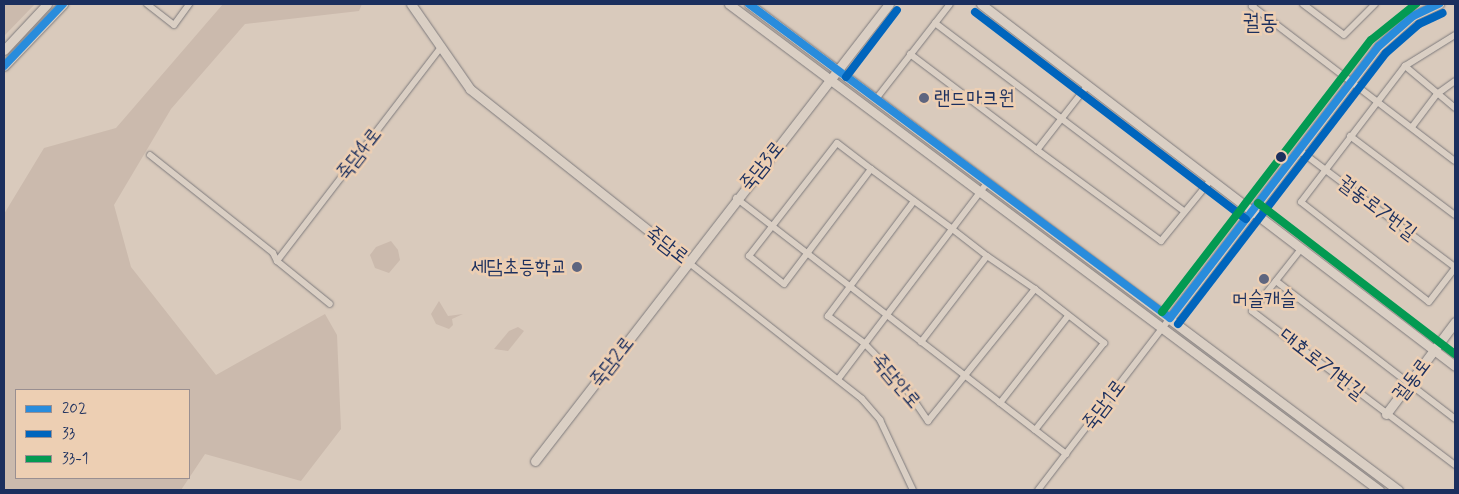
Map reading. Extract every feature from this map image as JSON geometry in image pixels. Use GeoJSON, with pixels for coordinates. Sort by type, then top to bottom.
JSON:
{"type":"FeatureCollection","features":[{"type":"Feature","properties":{"kind":"street"},"geometry":{"type":"LineString","coordinates":[[4,50],[47,4]]}},
{"type":"Feature","properties":{"kind":"street"},"geometry":{"type":"LineString","coordinates":[[4,66],[63,4]]}},
{"type":"Feature","properties":{"kind":"street"},"geometry":{"type":"LineString","coordinates":[[147,4],[174,25],[189,4]]}},
{"type":"Feature","properties":{"kind":"street","name":"죽담로"},"geometry":{"type":"LineString","coordinates":[[412,4],[470,89],[688,262],[839,378],[862,399],[880,420],[913,490]]}},
{"type":"Feature","properties":{"kind":"street"},"geometry":{"type":"LineString","coordinates":[[729,4],[1164,327],[1379,490]]}},
{"type":"Feature","properties":{"kind":"street"},"geometry":{"type":"LineString","coordinates":[[749,4],[1398,490]]}},
{"type":"Feature","properties":{"kind":"street","name":"죽담3로"},"geometry":{"type":"LineString","coordinates":[[688,262],[889,4]]}},
{"type":"Feature","properties":{"kind":"street"},"geometry":{"type":"LineString","coordinates":[[876,99],[950,4]]}},
{"type":"Feature","properties":{"kind":"street"},"geometry":{"type":"LineString","coordinates":[[981,4],[1210,181],[1252,210],[1455,366]]}},
{"type":"Feature","properties":{"kind":"street"},"geometry":{"type":"LineString","coordinates":[[1254,4],[1252,6],[1412,127],[1455,162]]}},
{"type":"Feature","properties":{"kind":"street"},"geometry":{"type":"LineString","coordinates":[[1305,4],[1344,35],[1375,4]]}},
{"type":"Feature","properties":{"kind":"street"},"geometry":{"type":"LineString","coordinates":[[1170,318],[1351,81],[1395,31],[1413,16],[1438,4]]}},
{"type":"Feature","properties":{"kind":"street"},"geometry":{"type":"LineString","coordinates":[[934,23],[1184,211]]}},
{"type":"Feature","properties":{"kind":"street"},"geometry":{"type":"LineString","coordinates":[[1455,35],[1405,66],[1376,101],[1302,202],[1429,302],[1455,268]]}},
{"type":"Feature","properties":{"kind":"street","name":"죽담4로"},"geometry":{"type":"LineString","coordinates":[[277,260],[441,47]]}},
{"type":"Feature","properties":{"kind":"street"},"geometry":{"type":"LineString","coordinates":[[910,54],[1161,241],[1210,181]]}},
{"type":"Feature","properties":{"kind":"street"},"geometry":{"type":"LineString","coordinates":[[1405,66],[1455,108]]}},
{"type":"Feature","properties":{"kind":"street"},"geometry":{"type":"LineString","coordinates":[[1412,127],[1437,94],[1455,82]]}},
{"type":"Feature","properties":{"kind":"street"},"geometry":{"type":"LineString","coordinates":[[1037,150],[1086,86]]}},
{"type":"Feature","properties":{"kind":"street"},"geometry":{"type":"LineString","coordinates":[[1350,136],[1455,215]]}},
{"type":"Feature","properties":{"kind":"street"},"geometry":{"type":"LineString","coordinates":[[872,169],[784,284],[749,256],[837,144],[872,169],[988,256],[1035,289],[1104,343],[1035,430]]}},
{"type":"Feature","properties":{"kind":"street","name":"궐동로7번길"},"geometry":{"type":"LineString","coordinates":[[1298,150],[1455,268]]}},
{"type":"Feature","properties":{"kind":"street"},"geometry":{"type":"LineString","coordinates":[[150,155],[273,253],[277,260],[330,304]]}},
{"type":"Feature","properties":{"kind":"street","name":"죽담안로"},"geometry":{"type":"LineString","coordinates":[[839,378],[885,314],[988,182]]}},
{"type":"Feature","properties":{"kind":"street","name":"죽담안로"},"geometry":{"type":"LineString","coordinates":[[736,198],[1066,454]]}},
{"type":"Feature","properties":{"kind":"street","name":"죽담안로"},"geometry":{"type":"LineString","coordinates":[[914,201],[828,316],[864,343],[900,380],[928,421],[1035,289]]}},
{"type":"Feature","properties":{"kind":"street","name":"대호로71번길"},"geometry":{"type":"LineString","coordinates":[[1301,249],[1252,311],[1455,465]]}},
{"type":"Feature","properties":{"kind":"street"},"geometry":{"type":"LineString","coordinates":[[921,342],[988,256]]}},
{"type":"Feature","properties":{"kind":"street","name":"죽담2로"},"geometry":{"type":"LineString","coordinates":[[535,461],[688,262]]}},
{"type":"Feature","properties":{"kind":"street"},"geometry":{"type":"LineString","coordinates":[[1276,281],[1455,419]]}},
{"type":"Feature","properties":{"kind":"street"},"geometry":{"type":"LineString","coordinates":[[1000,403],[1068,316]]}},
{"type":"Feature","properties":{"kind":"street","name":"죽담1로"},"geometry":{"type":"LineString","coordinates":[[1038,490],[1170,318]]}},
{"type":"Feature","properties":{"kind":"street","name":"궐동로"},"geometry":{"type":"LineString","coordinates":[[1386,414],[1455,322]]}},
{"type":"Feature","properties":{"kind":"shaded area"},"geometry":{"type":"Polygon","coordinates":[[[4,4],[35,4],[4,36],[4,4]]]}},
{"type":"Feature","properties":{"kind":"shaded area"},"geometry":{"type":"Polygon","coordinates":[[[223,4],[362,4],[359,11],[245,24],[171,109],[114,205],[131,267],[216,375],[325,314],[337,335],[341,429],[301,481],[205,454],[190,476],[190,389],[15,389],[15,479],[188,479],[181,490],[4,490],[4,214],[44,148],[116,128],[223,4]]]}},
{"type":"Feature","properties":{"kind":"shaded area"},"geometry":{"type":"Polygon","coordinates":[[[391,241],[398,250],[400,260],[389,273],[375,268],[370,255],[376,247],[391,241]]]}},
{"type":"Feature","properties":{"kind":"shaded area"},"geometry":{"type":"Polygon","coordinates":[[[439,301],[448,316],[463,314],[452,319],[453,325],[449,329],[436,324],[431,314],[439,301]]]}},
{"type":"Feature","properties":{"kind":"shaded area"},"geometry":{"type":"Polygon","coordinates":[[[518,327],[524,331],[508,351],[494,349],[509,331],[518,327]]]}},
{"type":"Feature","properties":{"kind":"transit line","name":"202"},"geometry":{"type":"LineString","coordinates":[[4,66],[63,4]]}},
{"type":"Feature","properties":{"kind":"transit line","name":"202"},"geometry":{"type":"LineString","coordinates":[[749,4],[1170,318],[1379,46],[1413,16],[1439,4]]}},
{"type":"Feature","properties":{"kind":"transit line","name":"33-1"},"geometry":{"type":"LineString","coordinates":[[1162,312],[1371,40],[1416,4]]}},
{"type":"Feature","properties":{"kind":"transit line","name":"33"},"geometry":{"type":"LineString","coordinates":[[846,77],[897,10]]}},
{"type":"Feature","properties":{"kind":"transit line","name":"33"},"geometry":{"type":"LineString","coordinates":[[975,12],[1246,219]]}},
{"type":"Feature","properties":{"kind":"transit line","name":"33"},"geometry":{"type":"LineString","coordinates":[[1178,324],[1386,53],[1419,24],[1443,13]]}},
{"type":"Feature","properties":{"kind":"transit line","name":"33-1"},"geometry":{"type":"LineString","coordinates":[[1258,203],[1455,354]]}},
{"type":"Feature","properties":{"kind":"place","name":"랜드마크원"},"geometry":{"type":"Point","coordinates":[924,98]}},
{"type":"Feature","properties":{"kind":"place","name":"세담초등학교"},"geometry":{"type":"Point","coordinates":[577,267]}},
{"type":"Feature","properties":{"kind":"place","name":"머슬캐슬"},"geometry":{"type":"Point","coordinates":[1264,279]}},
{"type":"Feature","properties":{"kind":"district","name":"궐동"},"geometry":{"type":"Point","coordinates":[1260,24]}}]}
